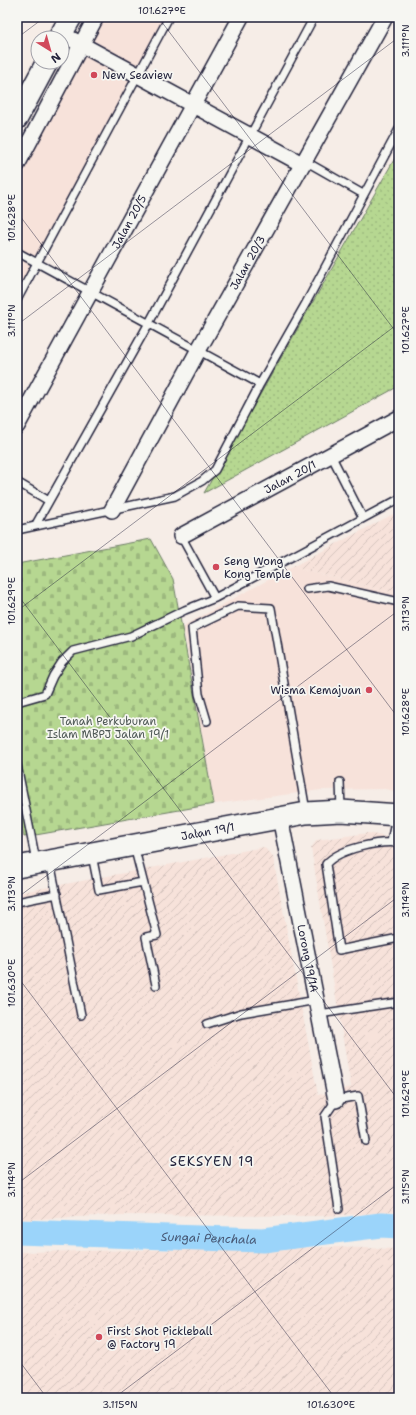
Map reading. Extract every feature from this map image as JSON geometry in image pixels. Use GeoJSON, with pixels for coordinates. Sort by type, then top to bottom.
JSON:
{"type":"FeatureCollection","features":[{"type":"Feature","properties":{"kind":"main road"},"geometry":{"type":"LineString","coordinates":[[17,118],[43,70]]}},
{"type":"Feature","properties":{"kind":"main road","name":"Jalan 19/1"},"geometry":{"type":"LineString","coordinates":[[34,864],[280,817],[341,811],[398,815]]}},
{"type":"Feature","properties":{"kind":"street"},"geometry":{"type":"LineString","coordinates":[[17,165],[96,17]]}},
{"type":"Feature","properties":{"kind":"street","name":"Jalan 20/5"},"geometry":{"type":"LineString","coordinates":[[17,426],[241,17]]}},
{"type":"Feature","properties":{"kind":"street","name":"Jalan 20/3"},"geometry":{"type":"LineString","coordinates":[[112,510],[199,349],[385,17]]}},
{"type":"Feature","properties":{"kind":"street"},"geometry":{"type":"LineString","coordinates":[[65,25],[81,44],[302,164]]}},
{"type":"Feature","properties":{"kind":"street","name":"Jalan 20/1"},"geometry":{"type":"LineString","coordinates":[[181,536],[399,418]]}},
{"type":"Feature","properties":{"kind":"street","name":"Lorong 19/1A"},"geometry":{"type":"LineString","coordinates":[[280,817],[336,1100]]}},
{"type":"Feature","properties":{"kind":"lane"},"geometry":{"type":"LineString","coordinates":[[17,300],[169,17]]}},
{"type":"Feature","properties":{"kind":"lane"},"geometry":{"type":"LineString","coordinates":[[35,526],[149,323],[314,17]]}},
{"type":"Feature","properties":{"kind":"lane"},"geometry":{"type":"LineString","coordinates":[[17,530],[175,496],[202,481],[215,470],[260,384],[306,303],[399,129]]}},
{"type":"Feature","properties":{"kind":"lane"},"geometry":{"type":"LineString","coordinates":[[302,164],[312,165],[364,194]]}},
{"type":"Feature","properties":{"kind":"lane"},"geometry":{"type":"LineString","coordinates":[[17,252],[199,349],[260,384]]}},
{"type":"Feature","properties":{"kind":"lane"},"geometry":{"type":"LineString","coordinates":[[331,455],[363,518]]}},
{"type":"Feature","properties":{"kind":"lane"},"geometry":{"type":"LineString","coordinates":[[17,482],[49,501]]}},
{"type":"Feature","properties":{"kind":"lane"},"geometry":{"type":"LineString","coordinates":[[17,702],[45,694],[53,676],[62,662],[73,651],[131,636],[185,610],[215,598],[399,499]]}},
{"type":"Feature","properties":{"kind":"lane"},"geometry":{"type":"LineString","coordinates":[[181,536],[215,598]]}},
{"type":"Feature","properties":{"kind":"lane"},"geometry":{"type":"LineString","coordinates":[[307,589],[328,586],[399,602]]}},
{"type":"Feature","properties":{"kind":"lane"},"geometry":{"type":"LineString","coordinates":[[207,720],[199,694],[192,628],[238,606],[271,608],[306,814]]}},
{"type":"Feature","properties":{"kind":"lane"},"geometry":{"type":"LineString","coordinates":[[17,765],[34,864],[57,894],[81,1015]]}},
{"type":"Feature","properties":{"kind":"lane"},"geometry":{"type":"LineString","coordinates":[[340,782],[341,811]]}},
{"type":"Feature","properties":{"kind":"lane"},"geometry":{"type":"LineString","coordinates":[[391,842],[398,815]]}},
{"type":"Feature","properties":{"kind":"lane"},"geometry":{"type":"LineString","coordinates":[[399,843],[391,842],[350,849],[330,859],[326,864],[339,950],[399,938]]}},
{"type":"Feature","properties":{"kind":"lane"},"geometry":{"type":"LineString","coordinates":[[134,845],[157,935],[146,937],[156,985]]}},
{"type":"Feature","properties":{"kind":"lane"},"geometry":{"type":"LineString","coordinates":[[91,853],[99,890],[143,882]]}},
{"type":"Feature","properties":{"kind":"lane"},"geometry":{"type":"LineString","coordinates":[[17,902],[57,894]]}},
{"type":"Feature","properties":{"kind":"lane"},"geometry":{"type":"LineString","coordinates":[[207,1024],[242,1013],[399,1002]]}},
{"type":"Feature","properties":{"kind":"lane"},"geometry":{"type":"LineString","coordinates":[[339,1209],[325,1116],[336,1100],[358,1096],[366,1141]]}},
{"type":"Feature","properties":{"kind":"shaded area"},"geometry":{"type":"Polygon","coordinates":[[[103,17],[166,17],[17,293],[17,177],[103,17]]]}},
{"type":"Feature","properties":{"kind":"shaded area"},"geometry":{"type":"Polygon","coordinates":[[[399,511],[399,594],[292,567],[399,511]]]}},
{"type":"Feature","properties":{"kind":"shaded area"},"geometry":{"type":"Polygon","coordinates":[[[292,567],[399,594],[399,792],[385,789],[321,790],[214,804],[183,626],[292,567]]]}},
{"type":"Feature","properties":{"kind":"shaded area"},"geometry":{"type":"Polygon","coordinates":[[[17,801],[24,837],[17,839],[17,801]]]}},
{"type":"Feature","properties":{"kind":"shaded area"},"geometry":{"type":"Polygon","coordinates":[[[368,833],[399,840],[399,1212],[320,1216],[117,1215],[17,1220],[17,893],[264,847],[273,857],[318,1095],[351,1087],[311,848],[317,840],[368,833]]]}},
{"type":"Feature","properties":{"kind":"shaded area"},"geometry":{"type":"Polygon","coordinates":[[[332,1247],[399,1249],[399,1398],[17,1398],[17,1252],[332,1247]]]}},
{"type":"Feature","properties":{"kind":"green space"},"geometry":{"type":"Polygon","coordinates":[[[399,151],[399,386],[204,493],[399,151]]]}},
{"type":"Feature","properties":{"kind":"green space","name":"Tanah Perkuburan Islam MBPJ Jalan 19/1"},"geometry":{"type":"Polygon","coordinates":[[[151,539],[173,579],[214,804],[24,837],[17,801],[17,564],[151,539]]]}},
{"type":"Feature","properties":{"kind":"waterway","name":"Sungai Penchala"},"geometry":{"type":"LineString","coordinates":[[17,1232],[263,1240],[381,1225],[399,1226]]}},
{"type":"Feature","properties":{"kind":"place","name":"New Seaview"},"geometry":{"type":"Point","coordinates":[94,75]}},
{"type":"Feature","properties":{"kind":"place","name":"Seng Wong Kong Temple"},"geometry":{"type":"Point","coordinates":[216,567]}},
{"type":"Feature","properties":{"kind":"place","name":"Wisma Kemajuan"},"geometry":{"type":"Point","coordinates":[369,690]}},
{"type":"Feature","properties":{"kind":"place","name":"First Shot Pickleball @ Factory 19"},"geometry":{"type":"Point","coordinates":[99,1337]}},
{"type":"Feature","properties":{"kind":"district","name":"SEKSYEN 19"},"geometry":{"type":"Point","coordinates":[212,1161]}}]}
